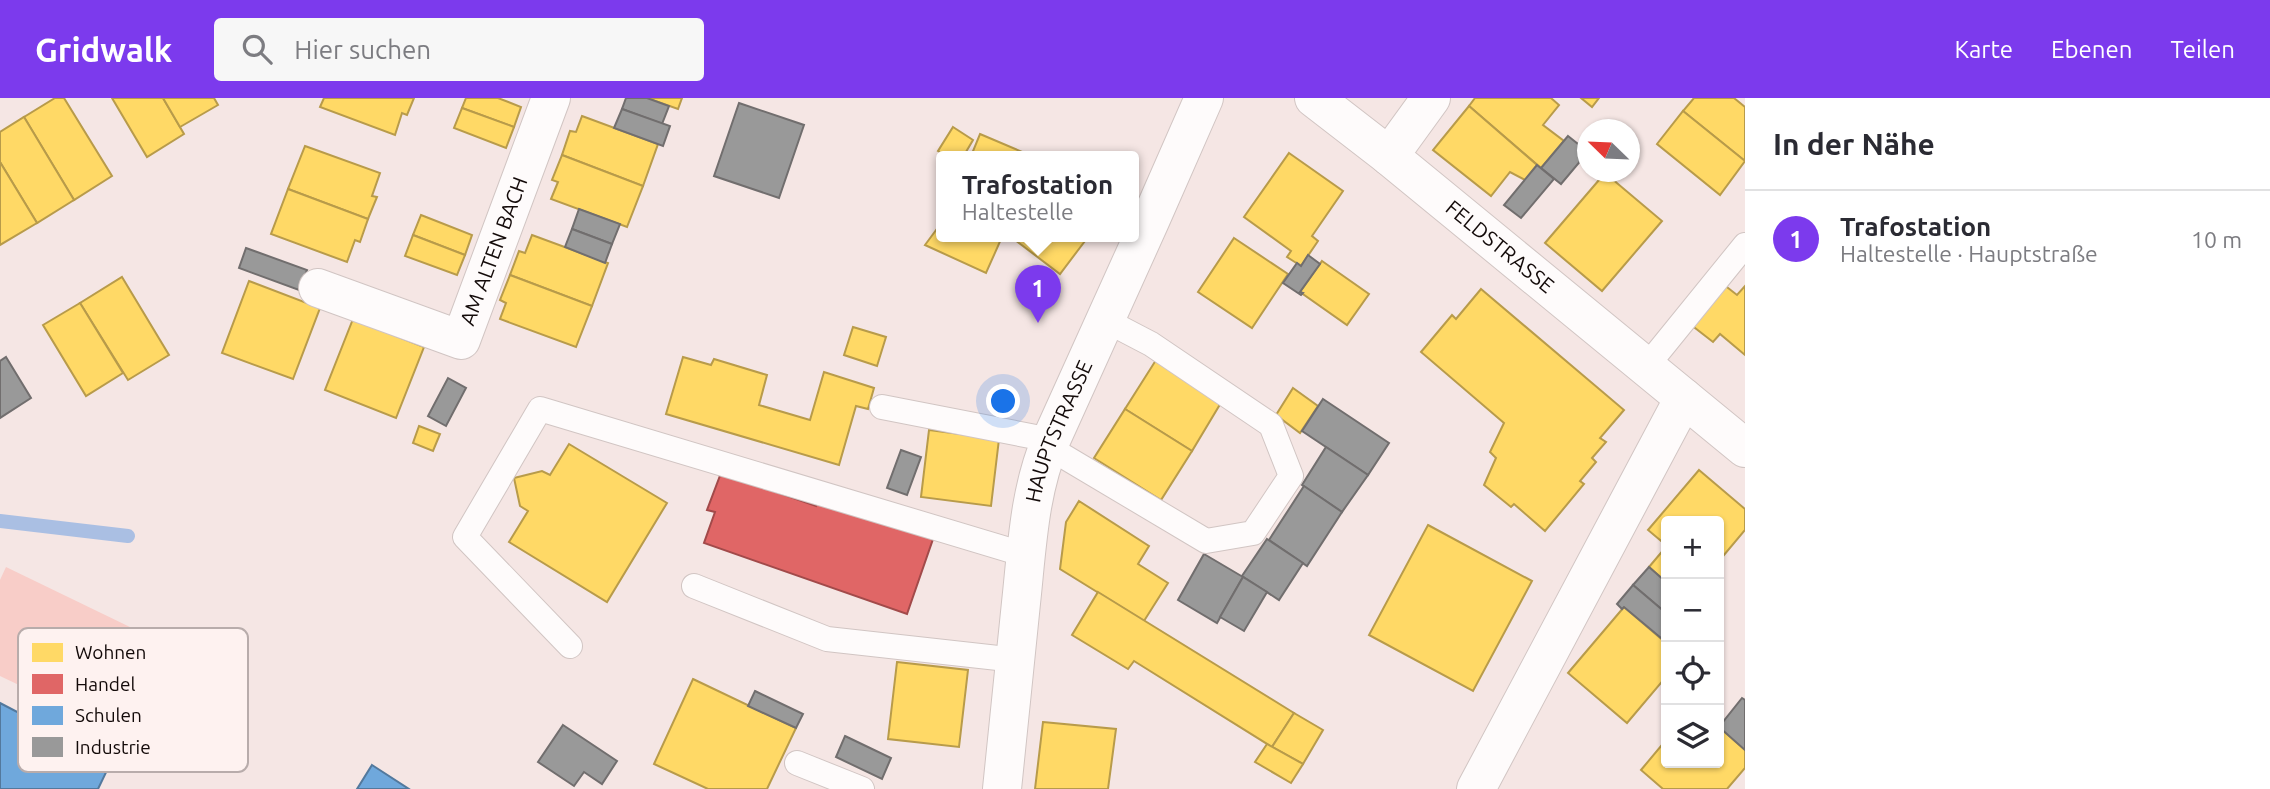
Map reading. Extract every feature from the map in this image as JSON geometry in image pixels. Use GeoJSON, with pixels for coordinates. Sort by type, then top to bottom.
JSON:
{"type":"FeatureCollection","features":[{"type":"Feature","properties":{"kind":"street","name":"AM ALTEN BACH"},"geometry":{"type":"LineString","coordinates":[[317,288],[461,340],[551,98]]}},
{"type":"Feature","properties":{"kind":"street","name":"HAUPTSTRASSE"},"geometry":{"type":"LineString","coordinates":[[1002,789],[1034,493],[1049,443],[1204,98]]}},
{"type":"Feature","properties":{"kind":"street","name":"FELDSTRASSE"},"geometry":{"type":"LineString","coordinates":[[1314,98],[1389,156],[1745,448]]}},
{"type":"Feature","properties":{"kind":"street"},"geometry":{"type":"LineString","coordinates":[[1389,156],[1431,98]]}},
{"type":"Feature","properties":{"kind":"street"},"geometry":{"type":"LineString","coordinates":[[1476,789],[1684,398]]}},
{"type":"Feature","properties":{"kind":"lane"},"geometry":{"type":"LineString","coordinates":[[1646,367],[1745,245]]}},
{"type":"Feature","properties":{"kind":"lane"},"geometry":{"type":"LineString","coordinates":[[882,407],[1049,443],[1206,541],[1253,533],[1291,476],[1271,425],[1151,344],[1105,320]]}},
{"type":"Feature","properties":{"kind":"lane"},"geometry":{"type":"LineString","coordinates":[[569,646],[465,537],[540,409],[1026,555]]}},
{"type":"Feature","properties":{"kind":"lane"},"geometry":{"type":"LineString","coordinates":[[694,586],[827,639],[1016,660]]}},
{"type":"Feature","properties":{"kind":"lane"},"geometry":{"type":"LineString","coordinates":[[797,764],[862,789]]}},
{"type":"Feature","properties":{"kind":"shaded area"},"geometry":{"type":"Polygon","coordinates":[[[6,567],[132,628],[18,628],[18,685],[0,676],[0,580],[6,567]]]}},
{"type":"Feature","properties":{"kind":"building: Wohnen"},"geometry":{"type":"Polygon","coordinates":[[[55,98],[64,98],[112,176],[74,200],[24,117],[55,98]]]}},
{"type":"Feature","properties":{"kind":"building: Wohnen"},"geometry":{"type":"Polygon","coordinates":[[[112,98],[163,98],[184,134],[147,157],[112,98]]]}},
{"type":"Feature","properties":{"kind":"building: Wohnen"},"geometry":{"type":"Polygon","coordinates":[[[163,98],[214,98],[218,105],[180,127],[163,98]]]}},
{"type":"Feature","properties":{"kind":"building: Wohnen"},"geometry":{"type":"Polygon","coordinates":[[[324,98],[414,98],[407,115],[402,113],[395,135],[320,107],[324,98]]]}},
{"type":"Feature","properties":{"kind":"building: Wohnen"},"geometry":{"type":"Polygon","coordinates":[[[466,98],[498,98],[521,107],[514,127],[462,108],[466,98]]]}},
{"type":"Feature","properties":{"kind":"building: Wohnen"},"geometry":{"type":"Polygon","coordinates":[[[647,98],[682,98],[678,109],[647,98]]]}},
{"type":"Feature","properties":{"kind":"building: Wohnen"},"geometry":{"type":"Polygon","coordinates":[[[1475,98],[1551,98],[1559,105],[1543,125],[1564,141],[1541,168],[1469,106],[1475,98]]]}},
{"type":"Feature","properties":{"kind":"building: Wohnen"},"geometry":{"type":"Polygon","coordinates":[[[1581,98],[1599,98],[1592,107],[1581,98]]]}},
{"type":"Feature","properties":{"kind":"building: Wohnen"},"geometry":{"type":"Polygon","coordinates":[[[1694,98],[1734,98],[1745,107],[1745,161],[1683,111],[1694,98]]]}},
{"type":"Feature","properties":{"kind":"building: Wohnen"},"geometry":{"type":"Polygon","coordinates":[[[1469,106],[1537,165],[1525,180],[1510,172],[1491,196],[1433,150],[1469,106]]]}},
{"type":"Feature","properties":{"kind":"building: Wohnen"},"geometry":{"type":"Polygon","coordinates":[[[462,108],[514,127],[506,148],[454,128],[462,108]]]}},
{"type":"Feature","properties":{"kind":"building: Wohnen"},"geometry":{"type":"Polygon","coordinates":[[[1683,111],[1745,161],[1720,195],[1657,144],[1683,111]]]}},
{"type":"Feature","properties":{"kind":"building: Wohnen"},"geometry":{"type":"Polygon","coordinates":[[[582,116],[658,144],[643,186],[562,155],[570,131],[576,132],[582,116]]]}},
{"type":"Feature","properties":{"kind":"building: Wohnen"},"geometry":{"type":"Polygon","coordinates":[[[24,117],[74,200],[37,223],[0,162],[0,132],[24,117]]]}},
{"type":"Feature","properties":{"kind":"building: Wohnen"},"geometry":{"type":"Polygon","coordinates":[[[953,127],[973,140],[967,151],[938,151],[953,127]]]}},
{"type":"Feature","properties":{"kind":"building: Wohnen"},"geometry":{"type":"Polygon","coordinates":[[[980,134],[1020,151],[973,151],[980,134]]]}},
{"type":"Feature","properties":{"kind":"building: Wohnen"},"geometry":{"type":"Polygon","coordinates":[[[305,146],[380,173],[372,196],[377,197],[368,219],[288,189],[305,146]]]}},
{"type":"Feature","properties":{"kind":"building: Wohnen"},"geometry":{"type":"Polygon","coordinates":[[[1289,153],[1343,191],[1312,236],[1318,241],[1301,266],[1287,257],[1291,251],[1244,217],[1289,153]]]}},
{"type":"Feature","properties":{"kind":"building: Wohnen"},"geometry":{"type":"Polygon","coordinates":[[[562,155],[643,186],[627,227],[551,199],[558,182],[552,180],[562,155]]]}},
{"type":"Feature","properties":{"kind":"building: Wohnen"},"geometry":{"type":"Polygon","coordinates":[[[0,162],[37,223],[0,245],[0,162]]]}},
{"type":"Feature","properties":{"kind":"building: Wohnen"},"geometry":{"type":"Polygon","coordinates":[[[1597,182],[1616,182],[1662,221],[1602,291],[1545,243],[1597,182]]]}},
{"type":"Feature","properties":{"kind":"building: Wohnen"},"geometry":{"type":"Polygon","coordinates":[[[288,189],[368,219],[360,242],[355,240],[347,262],[271,234],[288,189]]]}},
{"type":"Feature","properties":{"kind":"building: Wohnen"},"geometry":{"type":"Polygon","coordinates":[[[421,215],[472,235],[465,255],[413,235],[421,215]]]}},
{"type":"Feature","properties":{"kind":"building: Wohnen"},"geometry":{"type":"Polygon","coordinates":[[[936,230],[936,242],[1000,242],[986,273],[925,245],[936,230]]]}},
{"type":"Feature","properties":{"kind":"building: Wohnen"},"geometry":{"type":"Polygon","coordinates":[[[413,235],[465,255],[457,275],[405,256],[413,235]]]}},
{"type":"Feature","properties":{"kind":"building: Wohnen"},"geometry":{"type":"Polygon","coordinates":[[[532,235],[608,263],[592,306],[510,275],[519,251],[525,253],[532,235]]]}},
{"type":"Feature","properties":{"kind":"building: Wohnen"},"geometry":{"type":"Polygon","coordinates":[[[1234,238],[1288,274],[1252,328],[1198,292],[1234,238]]]}},
{"type":"Feature","properties":{"kind":"building: Wohnen"},"geometry":{"type":"Polygon","coordinates":[[[1018,242],[1084,242],[1060,274],[1018,242]]]}},
{"type":"Feature","properties":{"kind":"building: Wohnen"},"geometry":{"type":"Polygon","coordinates":[[[1322,261],[1369,294],[1347,325],[1300,292],[1322,261]]]}},
{"type":"Feature","properties":{"kind":"building: Wohnen"},"geometry":{"type":"Polygon","coordinates":[[[510,275],[592,306],[576,347],[500,319],[506,303],[500,300],[510,275]]]}},
{"type":"Feature","properties":{"kind":"building: Wohnen"},"geometry":{"type":"Polygon","coordinates":[[[122,277],[169,355],[128,380],[80,303],[122,277]]]}},
{"type":"Feature","properties":{"kind":"building: Wohnen"},"geometry":{"type":"Polygon","coordinates":[[[249,281],[320,308],[293,379],[222,353],[249,281]]]}},
{"type":"Feature","properties":{"kind":"building: Wohnen"},"geometry":{"type":"Polygon","coordinates":[[[1723,284],[1737,295],[1745,286],[1745,355],[1720,334],[1713,342],[1690,324],[1723,284]]]}},
{"type":"Feature","properties":{"kind":"building: Wohnen"},"geometry":{"type":"Polygon","coordinates":[[[1481,289],[1624,410],[1600,438],[1606,442],[1592,458],[1596,462],[1580,481],[1584,484],[1545,531],[1514,504],[1511,507],[1484,485],[1496,458],[1490,452],[1504,423],[1421,352],[1452,315],[1456,319],[1481,289]]]}},
{"type":"Feature","properties":{"kind":"building: Wohnen"},"geometry":{"type":"Polygon","coordinates":[[[80,303],[123,373],[86,396],[43,325],[80,303]]]}},
{"type":"Feature","properties":{"kind":"building: Wohnen"},"geometry":{"type":"Polygon","coordinates":[[[353,319],[424,347],[396,418],[325,390],[353,319]]]}},
{"type":"Feature","properties":{"kind":"building: Wohnen"},"geometry":{"type":"Polygon","coordinates":[[[853,327],[886,337],[877,366],[844,355],[853,327]]]}},
{"type":"Feature","properties":{"kind":"building: Wohnen"},"geometry":{"type":"Polygon","coordinates":[[[683,357],[711,365],[714,359],[767,375],[759,405],[810,420],[824,372],[874,388],[868,409],[856,406],[839,465],[666,414],[683,357]]]}},
{"type":"Feature","properties":{"kind":"building: Wohnen"},"geometry":{"type":"Polygon","coordinates":[[[1156,360],[1222,401],[1192,451],[1125,409],[1156,360]]]}},
{"type":"Feature","properties":{"kind":"building: Wohnen"},"geometry":{"type":"Polygon","coordinates":[[[1293,388],[1318,406],[1300,433],[1276,415],[1293,388]]]}},
{"type":"Feature","properties":{"kind":"building: Wohnen"},"geometry":{"type":"Polygon","coordinates":[[[1125,409],[1192,451],[1161,500],[1094,458],[1125,409]]]}},
{"type":"Feature","properties":{"kind":"building: Wohnen"},"geometry":{"type":"Polygon","coordinates":[[[419,426],[440,434],[433,451],[413,443],[419,426]]]}},
{"type":"Feature","properties":{"kind":"building: Wohnen"},"geometry":{"type":"Polygon","coordinates":[[[929,430],[999,439],[991,506],[921,497],[929,430]]]}},
{"type":"Feature","properties":{"kind":"building: Wohnen"},"geometry":{"type":"Polygon","coordinates":[[[569,444],[667,503],[607,602],[509,542],[528,511],[520,506],[514,478],[542,471],[550,475],[569,444]]]}},
{"type":"Feature","properties":{"kind":"building: Wohnen"},"geometry":{"type":"Polygon","coordinates":[[[1699,470],[1745,509],[1745,530],[1724,555],[1724,516],[1661,516],[1661,541],[1648,530],[1699,470]]]}},
{"type":"Feature","properties":{"kind":"building: Wohnen"},"geometry":{"type":"Polygon","coordinates":[[[1079,501],[1149,546],[1138,564],[1168,583],[1144,621],[1060,569],[1066,522],[1079,501]]]}},
{"type":"Feature","properties":{"kind":"building: Wohnen"},"geometry":{"type":"Polygon","coordinates":[[[1428,525],[1532,581],[1473,691],[1369,635],[1428,525]]]}},
{"type":"Feature","properties":{"kind":"building: Wohnen"},"geometry":{"type":"Polygon","coordinates":[[[1661,553],[1661,578],[1649,567],[1661,553]]]}},
{"type":"Feature","properties":{"kind":"building: Wohnen"},"geometry":{"type":"Polygon","coordinates":[[[1098,592],[1294,713],[1272,747],[1134,661],[1128,669],[1072,635],[1098,592]]]}},
{"type":"Feature","properties":{"kind":"building: Wohnen"},"geometry":{"type":"Polygon","coordinates":[[[1624,607],[1661,639],[1661,683],[1627,723],[1568,673],[1624,607]]]}},
{"type":"Feature","properties":{"kind":"building: Wohnen"},"geometry":{"type":"Polygon","coordinates":[[[897,662],[968,670],[959,747],[888,739],[897,662]]]}},
{"type":"Feature","properties":{"kind":"building: Wohnen"},"geometry":{"type":"Polygon","coordinates":[[[693,679],[796,728],[767,789],[708,789],[654,764],[693,679]]]}},
{"type":"Feature","properties":{"kind":"building: Wohnen"},"geometry":{"type":"Polygon","coordinates":[[[1294,713],[1323,730],[1303,764],[1272,747],[1294,713]]]}},
{"type":"Feature","properties":{"kind":"building: Wohnen"},"geometry":{"type":"Polygon","coordinates":[[[1043,722],[1116,729],[1108,789],[1035,789],[1043,722]]]}},
{"type":"Feature","properties":{"kind":"building: Wohnen"},"geometry":{"type":"Polygon","coordinates":[[[1724,731],[1745,750],[1745,768],[1727,789],[1663,789],[1641,770],[1661,746],[1661,768],[1724,768],[1724,731]]]}},
{"type":"Feature","properties":{"kind":"building: Wohnen"},"geometry":{"type":"Polygon","coordinates":[[[1267,744],[1303,764],[1291,783],[1255,762],[1267,744]]]}},
{"type":"Feature","properties":{"kind":"building: Handel"},"geometry":{"type":"Polygon","coordinates":[[[721,473],[816,506],[818,499],[933,539],[907,614],[704,543],[715,512],[707,510],[721,473]]]}},
{"type":"Feature","properties":{"kind":"building: Schulen"},"geometry":{"type":"Polygon","coordinates":[[[0,703],[18,712],[18,772],[106,772],[98,789],[0,789],[0,703]]]}},
{"type":"Feature","properties":{"kind":"building: Schulen"},"geometry":{"type":"Polygon","coordinates":[[[372,765],[409,789],[357,789],[372,765]]]}},
{"type":"Feature","properties":{"kind":"building: Industrie"},"geometry":{"type":"Polygon","coordinates":[[[626,98],[647,98],[669,106],[662,124],[622,109],[626,98]]]}},
{"type":"Feature","properties":{"kind":"building: Industrie"},"geometry":{"type":"Polygon","coordinates":[[[739,103],[804,125],[779,198],[714,176],[739,103]]]}},
{"type":"Feature","properties":{"kind":"building: Industrie"},"geometry":{"type":"Polygon","coordinates":[[[622,109],[670,126],[663,146],[614,128],[622,109]]]}},
{"type":"Feature","properties":{"kind":"building: Industrie"},"geometry":{"type":"Polygon","coordinates":[[[1568,136],[1577,143],[1577,165],[1561,184],[1541,168],[1568,136]]]}},
{"type":"Feature","properties":{"kind":"building: Industrie"},"geometry":{"type":"Polygon","coordinates":[[[1537,165],[1554,179],[1521,218],[1504,205],[1537,165]]]}},
{"type":"Feature","properties":{"kind":"building: Industrie"},"geometry":{"type":"Polygon","coordinates":[[[579,209],[620,224],[612,244],[572,229],[579,209]]]}},
{"type":"Feature","properties":{"kind":"building: Industrie"},"geometry":{"type":"Polygon","coordinates":[[[572,229],[612,244],[605,263],[565,247],[572,229]]]}},
{"type":"Feature","properties":{"kind":"building: Industrie"},"geometry":{"type":"Polygon","coordinates":[[[246,248],[307,270],[299,290],[239,268],[246,248]]]}},
{"type":"Feature","properties":{"kind":"building: Industrie"},"geometry":{"type":"Polygon","coordinates":[[[1308,255],[1320,264],[1300,292],[1303,293],[1301,295],[1283,283],[1297,263],[1301,266],[1308,255]]]}},
{"type":"Feature","properties":{"kind":"building: Industrie"},"geometry":{"type":"Polygon","coordinates":[[[6,357],[31,398],[0,418],[0,361],[6,357]]]}},
{"type":"Feature","properties":{"kind":"building: Industrie"},"geometry":{"type":"Polygon","coordinates":[[[448,378],[466,388],[446,426],[428,416],[448,378]]]}},
{"type":"Feature","properties":{"kind":"building: Industrie"},"geometry":{"type":"Polygon","coordinates":[[[1323,399],[1389,443],[1368,475],[1302,431],[1323,399]]]}},
{"type":"Feature","properties":{"kind":"building: Industrie"},"geometry":{"type":"Polygon","coordinates":[[[1326,447],[1368,475],[1342,512],[1302,485],[1326,447]]]}},
{"type":"Feature","properties":{"kind":"building: Industrie"},"geometry":{"type":"Polygon","coordinates":[[[901,450],[921,457],[907,495],[887,488],[901,450]]]}},
{"type":"Feature","properties":{"kind":"building: Industrie"},"geometry":{"type":"Polygon","coordinates":[[[1304,486],[1342,512],[1307,566],[1269,540],[1304,486]]]}},
{"type":"Feature","properties":{"kind":"building: Industrie"},"geometry":{"type":"Polygon","coordinates":[[[1267,539],[1303,563],[1279,600],[1242,576],[1267,539]]]}},
{"type":"Feature","properties":{"kind":"building: Industrie"},"geometry":{"type":"Polygon","coordinates":[[[1204,554],[1243,577],[1217,623],[1178,600],[1204,554]]]}},
{"type":"Feature","properties":{"kind":"building: Industrie"},"geometry":{"type":"Polygon","coordinates":[[[1649,567],[1661,578],[1661,609],[1633,585],[1649,567]]]}},
{"type":"Feature","properties":{"kind":"building: Industrie"},"geometry":{"type":"Polygon","coordinates":[[[1243,577],[1267,592],[1244,631],[1220,617],[1243,577]]]}},
{"type":"Feature","properties":{"kind":"building: Industrie"},"geometry":{"type":"Polygon","coordinates":[[[1633,585],[1661,609],[1661,638],[1624,607],[1622,609],[1617,604],[1633,585]]]}},
{"type":"Feature","properties":{"kind":"building: Industrie"},"geometry":{"type":"Polygon","coordinates":[[[755,691],[803,714],[796,728],[748,706],[755,691]]]}},
{"type":"Feature","properties":{"kind":"building: Industrie"},"geometry":{"type":"Polygon","coordinates":[[[1742,698],[1745,700],[1745,750],[1724,731],[1724,721],[1742,698]]]}},
{"type":"Feature","properties":{"kind":"building: Industrie"},"geometry":{"type":"Polygon","coordinates":[[[563,725],[617,761],[602,784],[584,772],[574,786],[538,762],[563,725]]]}},
{"type":"Feature","properties":{"kind":"building: Industrie"},"geometry":{"type":"Polygon","coordinates":[[[845,736],[891,758],[882,779],[836,757],[845,736]]]}},
{"type":"Feature","properties":{"kind":"waterway"},"geometry":{"type":"LineString","coordinates":[[0,521],[128,536]]}},
{"type":"Feature","properties":{"kind":"place","name":"Trafostation"},"geometry":{"type":"Point","coordinates":[1038,323]}}]}
